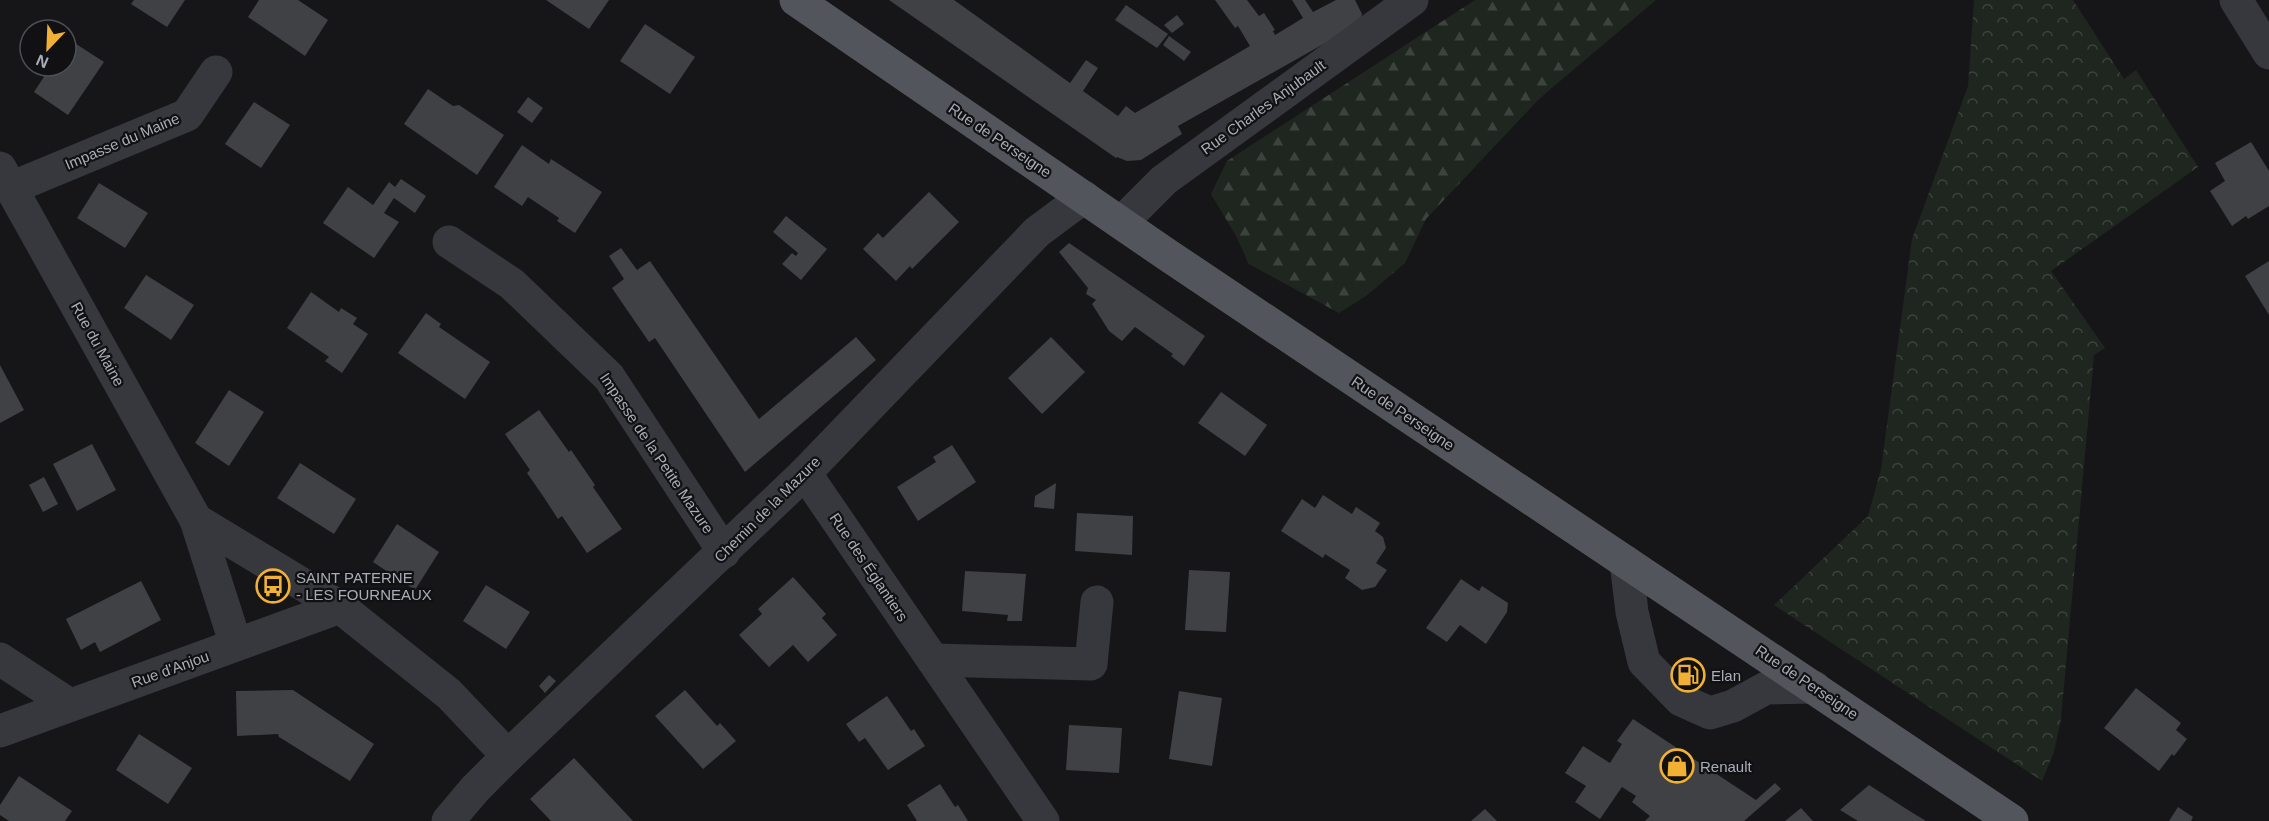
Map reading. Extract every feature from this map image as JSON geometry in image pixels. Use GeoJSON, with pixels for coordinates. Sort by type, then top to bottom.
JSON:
{"type":"FeatureCollection","features":[{"type":"Feature","properties":{"kind":"main road","name":"Rue de Perseigne"},"geometry":{"type":"LineString","coordinates":[[796,0],[1121,223],[2012,821]]}},
{"type":"Feature","properties":{"kind":"street"},"geometry":{"type":"LineString","coordinates":[[2236,0],[2269,53]]}},
{"type":"Feature","properties":{"kind":"street","name":"Rue Charles Anjubault"},"geometry":{"type":"LineString","coordinates":[[1121,223],[1164,180],[1394,5]]}},
{"type":"Feature","properties":{"kind":"street","name":"Impasse du Maine"},"geometry":{"type":"LineString","coordinates":[[5,178],[187,115],[216,72]]}},
{"type":"Feature","properties":{"kind":"street","name":"Rue du Maine"},"geometry":{"type":"LineString","coordinates":[[5,178],[196,520],[236,645]]}},
{"type":"Feature","properties":{"kind":"street","name":"Chemin de la Mazure"},"geometry":{"type":"LineString","coordinates":[[448,821],[475,789],[508,756],[805,473],[1037,232],[1084,197]]}},
{"type":"Feature","properties":{"kind":"street","name":"Impasse de la Petite Mazure"},"geometry":{"type":"LineString","coordinates":[[449,242],[512,284],[609,377],[724,552]]}},
{"type":"Feature","properties":{"kind":"street","name":"Rue des Églantiers"},"geometry":{"type":"LineString","coordinates":[[805,473],[1042,821]]}},
{"type":"Feature","properties":{"kind":"street","name":"Rue du Maine"},"geometry":{"type":"LineString","coordinates":[[196,520],[340,607],[449,694],[508,756]]}},
{"type":"Feature","properties":{"kind":"street"},"geometry":{"type":"LineString","coordinates":[[1626,562],[1632,612],[1644,662],[1681,700],[1710,713],[1733,706],[1766,688],[1814,687]]}},
{"type":"Feature","properties":{"kind":"street"},"geometry":{"type":"LineString","coordinates":[[933,660],[1091,664],[1096,602]]}},
{"type":"Feature","properties":{"kind":"street","name":"Rue d'Anjou"},"geometry":{"type":"LineString","coordinates":[[0,731],[340,607]]}},
{"type":"Feature","properties":{"kind":"street"},"geometry":{"type":"LineString","coordinates":[[0,659],[70,705]]}},
{"type":"Feature","properties":{"kind":"street","name":"Rue du Maine"},"geometry":{"type":"LineString","coordinates":[[449,694],[533,733]]}},
{"type":"Feature","properties":{"kind":"green space"},"geometry":{"type":"Polygon","coordinates":[[[1475,0],[1656,0],[1540,98],[1426,219],[1405,263],[1366,296],[1339,313],[1249,264],[1236,236],[1211,194],[1227,161],[1475,0]]]}},
{"type":"Feature","properties":{"kind":"green space"},"geometry":{"type":"Polygon","coordinates":[[[1974,0],[2073,0],[2124,79],[2136,70],[2198,167],[2051,271],[2105,348],[2094,355],[2061,719],[2054,752],[2042,781],[1774,605],[1868,516],[1881,469],[1912,239],[1968,86],[1974,0]]]}},
{"type":"Feature","properties":{"kind":"building"},"geometry":{"type":"Polygon","coordinates":[[[134,0],[185,0],[167,27],[131,4],[134,0]]]}},
{"type":"Feature","properties":{"kind":"building"},"geometry":{"type":"Polygon","coordinates":[[[259,0],[298,0],[328,20],[305,56],[248,17],[259,0]]]}},
{"type":"Feature","properties":{"kind":"building"},"geometry":{"type":"Polygon","coordinates":[[[546,0],[609,0],[589,29],[546,0]]]}},
{"type":"Feature","properties":{"kind":"building"},"geometry":{"type":"Polygon","coordinates":[[[889,0],[954,0],[1070,83],[1086,60],[1098,68],[1083,91],[1118,116],[1126,106],[1135,113],[1250,46],[1238,26],[1235,28],[1215,0],[1247,0],[1259,16],[1264,13],[1275,30],[1273,31],[1275,35],[1303,18],[1292,0],[1305,0],[1313,12],[1336,0],[1355,0],[1362,14],[1359,24],[1178,126],[1182,134],[1141,160],[1127,161],[1116,158],[889,0]]]}},
{"type":"Feature","properties":{"kind":"building"},"geometry":{"type":"Polygon","coordinates":[[[1126,5],[1168,34],[1157,48],[1115,20],[1126,5]]]}},
{"type":"Feature","properties":{"kind":"building"},"geometry":{"type":"Polygon","coordinates":[[[1177,15],[1184,24],[1172,33],[1164,25],[1177,15]]]}},
{"type":"Feature","properties":{"kind":"building"},"geometry":{"type":"Polygon","coordinates":[[[645,24],[695,57],[670,94],[620,61],[645,24]]]}},
{"type":"Feature","properties":{"kind":"building"},"geometry":{"type":"Polygon","coordinates":[[[1169,36],[1191,52],[1184,61],[1163,45],[1169,36]]]}},
{"type":"Feature","properties":{"kind":"building"},"geometry":{"type":"Polygon","coordinates":[[[78,45],[104,62],[68,115],[34,92],[43,78],[78,78],[78,45]]]}},
{"type":"Feature","properties":{"kind":"building"},"geometry":{"type":"Polygon","coordinates":[[[428,89],[453,106],[459,105],[504,135],[477,175],[404,124],[428,89]]]}},
{"type":"Feature","properties":{"kind":"building"},"geometry":{"type":"Polygon","coordinates":[[[528,97],[543,108],[532,123],[517,112],[528,97]]]}},
{"type":"Feature","properties":{"kind":"building"},"geometry":{"type":"Polygon","coordinates":[[[254,102],[290,125],[261,168],[225,144],[254,102]]]}},
{"type":"Feature","properties":{"kind":"building"},"geometry":{"type":"Polygon","coordinates":[[[2251,142],[2269,171],[2269,206],[2248,219],[2246,216],[2232,226],[2210,191],[2225,181],[2215,163],[2251,142]]]}},
{"type":"Feature","properties":{"kind":"building"},"geometry":{"type":"Polygon","coordinates":[[[522,145],[549,164],[551,159],[602,192],[575,233],[557,221],[559,218],[528,197],[522,206],[494,187],[522,145]]]}},
{"type":"Feature","properties":{"kind":"building"},"geometry":{"type":"Polygon","coordinates":[[[401,179],[426,196],[415,213],[394,198],[384,213],[399,222],[374,258],[323,223],[348,187],[373,205],[389,182],[395,187],[401,179]]]}},
{"type":"Feature","properties":{"kind":"building"},"geometry":{"type":"Polygon","coordinates":[[[99,183],[148,213],[125,248],[77,218],[99,183]]]}},
{"type":"Feature","properties":{"kind":"building"},"geometry":{"type":"Polygon","coordinates":[[[929,192],[959,222],[912,269],[910,266],[896,281],[863,249],[878,233],[883,238],[929,192]]]}},
{"type":"Feature","properties":{"kind":"building"},"geometry":{"type":"Polygon","coordinates":[[[786,216],[827,249],[801,280],[782,264],[792,253],[796,256],[798,253],[773,232],[786,216]]]}},
{"type":"Feature","properties":{"kind":"building"},"geometry":{"type":"Polygon","coordinates":[[[1069,243],[1205,336],[1184,366],[1171,356],[1173,354],[1135,327],[1122,341],[1109,331],[1092,304],[1096,300],[1086,294],[1088,288],[1059,252],[1069,243]]]}},
{"type":"Feature","properties":{"kind":"building"},"geometry":{"type":"Polygon","coordinates":[[[621,248],[637,270],[650,261],[759,419],[856,337],[876,360],[745,472],[655,338],[649,342],[612,288],[624,279],[609,256],[621,248]]]}},
{"type":"Feature","properties":{"kind":"building"},"geometry":{"type":"Polygon","coordinates":[[[2269,261],[2269,315],[2245,276],[2269,261]]]}},
{"type":"Feature","properties":{"kind":"building"},"geometry":{"type":"Polygon","coordinates":[[[146,275],[194,305],[171,340],[124,308],[146,275]]]}},
{"type":"Feature","properties":{"kind":"building"},"geometry":{"type":"Polygon","coordinates":[[[311,292],[339,312],[341,308],[357,318],[353,324],[368,334],[342,373],[325,361],[329,357],[287,328],[311,292]]]}},
{"type":"Feature","properties":{"kind":"building"},"geometry":{"type":"Polygon","coordinates":[[[426,313],[441,324],[439,327],[490,362],[465,399],[398,353],[426,313]]]}},
{"type":"Feature","properties":{"kind":"building"},"geometry":{"type":"Polygon","coordinates":[[[1051,337],[1085,372],[1042,414],[1008,378],[1051,337]]]}},
{"type":"Feature","properties":{"kind":"building"},"geometry":{"type":"Polygon","coordinates":[[[0,365],[24,410],[0,423],[0,365]]]}},
{"type":"Feature","properties":{"kind":"building"},"geometry":{"type":"Polygon","coordinates":[[[229,390],[264,412],[229,466],[195,443],[229,390]]]}},
{"type":"Feature","properties":{"kind":"building"},"geometry":{"type":"Polygon","coordinates":[[[1221,392],[1267,425],[1245,456],[1198,423],[1221,392]]]}},
{"type":"Feature","properties":{"kind":"building"},"geometry":{"type":"Polygon","coordinates":[[[539,410],[569,452],[571,450],[622,529],[587,553],[562,516],[558,519],[527,473],[530,470],[505,434],[539,410]]]}},
{"type":"Feature","properties":{"kind":"building"},"geometry":{"type":"Polygon","coordinates":[[[92,444],[116,490],[77,511],[53,464],[92,444]]]}},
{"type":"Feature","properties":{"kind":"building"},"geometry":{"type":"Polygon","coordinates":[[[952,445],[976,482],[918,521],[897,487],[936,462],[933,457],[952,445]]]}},
{"type":"Feature","properties":{"kind":"building"},"geometry":{"type":"Polygon","coordinates":[[[300,463],[356,499],[334,534],[277,498],[300,463]]]}},
{"type":"Feature","properties":{"kind":"building"},"geometry":{"type":"Polygon","coordinates":[[[44,477],[58,504],[43,512],[29,485],[44,477]]]}},
{"type":"Feature","properties":{"kind":"building"},"geometry":{"type":"Polygon","coordinates":[[[1056,483],[1054,509],[1034,507],[1035,496],[1056,483]]]}},
{"type":"Feature","properties":{"kind":"building"},"geometry":{"type":"Polygon","coordinates":[[[1323,495],[1352,514],[1356,507],[1380,523],[1375,531],[1383,537],[1386,548],[1376,563],[1387,570],[1375,587],[1362,590],[1345,578],[1350,570],[1325,554],[1323,558],[1281,531],[1302,499],[1315,508],[1323,495]]]}},
{"type":"Feature","properties":{"kind":"building"},"geometry":{"type":"Polygon","coordinates":[[[1077,513],[1133,516],[1132,555],[1075,551],[1077,513]]]}},
{"type":"Feature","properties":{"kind":"building"},"geometry":{"type":"Polygon","coordinates":[[[397,524],[439,552],[415,590],[373,562],[397,524]]]}},
{"type":"Feature","properties":{"kind":"building"},"geometry":{"type":"Polygon","coordinates":[[[1189,570],[1230,572],[1226,632],[1185,630],[1189,570]]]}},
{"type":"Feature","properties":{"kind":"building"},"geometry":{"type":"Polygon","coordinates":[[[965,571],[1026,574],[1022,621],[1007,621],[1008,615],[962,611],[965,571]]]}},
{"type":"Feature","properties":{"kind":"building"},"geometry":{"type":"Polygon","coordinates":[[[793,577],[826,614],[822,618],[837,635],[808,662],[793,645],[769,667],[739,635],[762,614],[758,609],[793,577]]]}},
{"type":"Feature","properties":{"kind":"building"},"geometry":{"type":"Polygon","coordinates":[[[1461,579],[1479,591],[1482,586],[1508,603],[1507,612],[1486,644],[1460,625],[1447,642],[1426,628],[1461,579]]]}},
{"type":"Feature","properties":{"kind":"building"},"geometry":{"type":"Polygon","coordinates":[[[141,581],[161,620],[100,652],[95,642],[81,650],[66,619],[141,581]]]}},
{"type":"Feature","properties":{"kind":"building"},"geometry":{"type":"Polygon","coordinates":[[[486,585],[530,612],[506,649],[463,621],[486,585]]]}},
{"type":"Feature","properties":{"kind":"building"},"geometry":{"type":"Polygon","coordinates":[[[549,675],[556,681],[545,693],[539,686],[549,675]]]}},
{"type":"Feature","properties":{"kind":"building"},"geometry":{"type":"Polygon","coordinates":[[[2136,688],[2181,723],[2176,730],[2187,739],[2159,771],[2104,728],[2136,688]]]}},
{"type":"Feature","properties":{"kind":"building"},"geometry":{"type":"Polygon","coordinates":[[[293,690],[374,744],[350,781],[279,737],[278,734],[237,736],[236,691],[293,690]]]}},
{"type":"Feature","properties":{"kind":"building"},"geometry":{"type":"Polygon","coordinates":[[[685,690],[717,726],[720,723],[736,741],[703,769],[655,716],[685,690]]]}},
{"type":"Feature","properties":{"kind":"building"},"geometry":{"type":"Polygon","coordinates":[[[1179,691],[1222,698],[1212,766],[1169,759],[1179,691]]]}},
{"type":"Feature","properties":{"kind":"building"},"geometry":{"type":"Polygon","coordinates":[[[887,696],[911,731],[914,729],[925,746],[888,770],[865,738],[859,742],[846,724],[887,696]]]}},
{"type":"Feature","properties":{"kind":"building"},"geometry":{"type":"Polygon","coordinates":[[[1633,719],[1756,800],[1775,783],[1781,789],[1744,821],[1645,821],[1650,816],[1632,802],[1636,796],[1622,787],[1600,819],[1575,802],[1586,786],[1565,773],[1583,746],[1610,763],[1622,744],[1617,741],[1633,719]]]}},
{"type":"Feature","properties":{"kind":"building"},"geometry":{"type":"Polygon","coordinates":[[[1069,725],[1122,728],[1119,773],[1066,770],[1069,725]]]}},
{"type":"Feature","properties":{"kind":"building"},"geometry":{"type":"Polygon","coordinates":[[[139,734],[192,768],[168,804],[116,770],[139,734]]]}},
{"type":"Feature","properties":{"kind":"building"},"geometry":{"type":"Polygon","coordinates":[[[574,758],[633,821],[551,821],[530,799],[574,758]]]}},
{"type":"Feature","properties":{"kind":"building"},"geometry":{"type":"Polygon","coordinates":[[[19,776],[72,811],[65,821],[9,821],[0,815],[0,805],[19,776]]]}},
{"type":"Feature","properties":{"kind":"building"},"geometry":{"type":"Polygon","coordinates":[[[940,784],[955,807],[958,805],[968,821],[917,821],[907,805],[940,784]]]}},
{"type":"Feature","properties":{"kind":"building"},"geometry":{"type":"Polygon","coordinates":[[[1869,785],[1926,821],[1858,821],[1840,810],[1869,785]]]}},
{"type":"Feature","properties":{"kind":"building"},"geometry":{"type":"Polygon","coordinates":[[[2178,807],[2193,817],[2191,821],[2169,821],[2178,807]]]}},
{"type":"Feature","properties":{"kind":"building"},"geometry":{"type":"Polygon","coordinates":[[[1801,808],[1813,821],[1785,821],[1801,808]]]}},
{"type":"Feature","properties":{"kind":"building"},"geometry":{"type":"Polygon","coordinates":[[[1485,809],[1497,821],[1471,821],[1485,809]]]}},
{"type":"Feature","properties":{"kind":"place","name":"SAINT PATERNE - LES FOURNEAUX"},"geometry":{"type":"Point","coordinates":[273,586]}},
{"type":"Feature","properties":{"kind":"place","name":"Elan"},"geometry":{"type":"Point","coordinates":[1688,675]}},
{"type":"Feature","properties":{"kind":"place","name":"Renault"},"geometry":{"type":"Point","coordinates":[1677,766]}}]}
